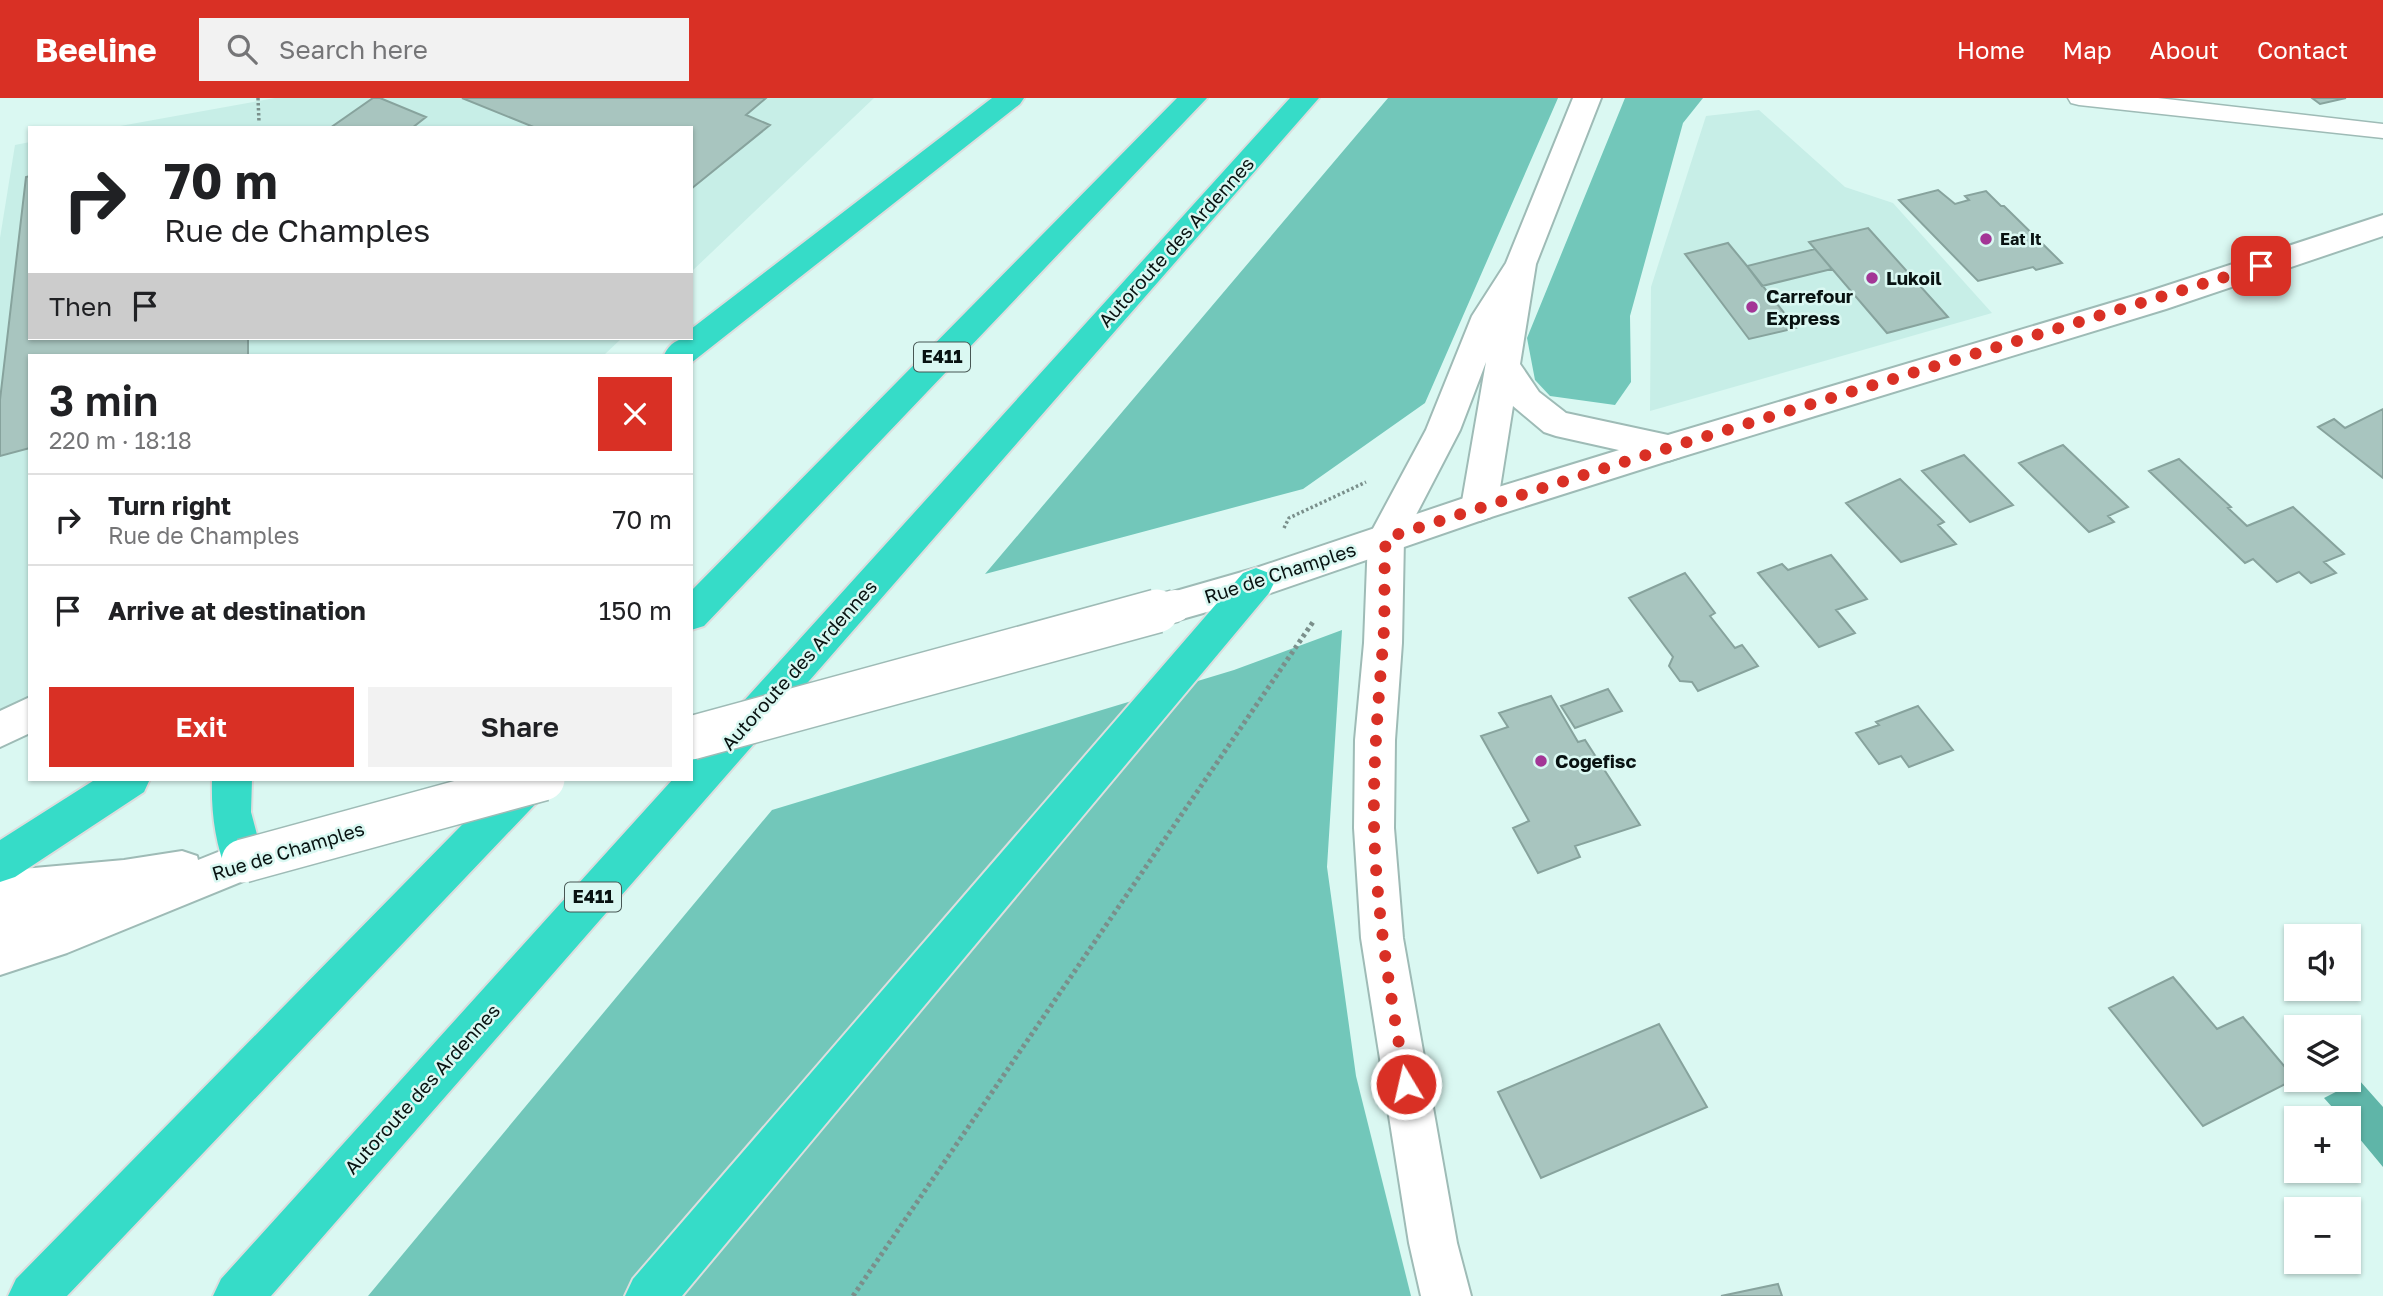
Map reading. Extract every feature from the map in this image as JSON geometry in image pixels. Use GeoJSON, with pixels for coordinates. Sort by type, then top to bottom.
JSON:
{"type":"FeatureCollection","features":[{"type":"Feature","properties":{"kind":"highway"},"geometry":{"type":"LineString","coordinates":[[681,354],[1010,98]]}},
{"type":"Feature","properties":{"kind":"highway","name":"E411"},"geometry":{"type":"LineString","coordinates":[[693,613],[1193,98]]}},
{"type":"Feature","properties":{"kind":"highway","name":"Autoroute des Ardennes"},"geometry":{"type":"LineString","coordinates":[[237,1296],[1305,98]]}},
{"type":"Feature","properties":{"kind":"highway"},"geometry":{"type":"LineString","coordinates":[[650,1296],[1256,583]]}},
{"type":"Feature","properties":{"kind":"highway"},"geometry":{"type":"LineString","coordinates":[[0,863],[127,781]]}},
{"type":"Feature","properties":{"kind":"highway"},"geometry":{"type":"LineString","coordinates":[[232,781],[231,812],[243,861]]}},
{"type":"Feature","properties":{"kind":"highway"},"geometry":{"type":"LineString","coordinates":[[33,1296],[531,781]]}},
{"type":"Feature","properties":{"kind":"main road"},"geometry":{"type":"LineString","coordinates":[[1479,507],[1521,264],[1587,98]]}},
{"type":"Feature","properties":{"kind":"main road","name":"Rue de Champles"},"geometry":{"type":"LineString","coordinates":[[693,737],[1256,583],[1479,507],[2155,301],[2383,225]]}},
{"type":"Feature","properties":{"kind":"main road"},"geometry":{"type":"LineString","coordinates":[[1446,1296],[1433,1243],[1382,938],[1374,828],[1374,740],[1383,643],[1383,574],[1386,538],[1443,430],[1488,316],[1521,264]]}},
{"type":"Feature","properties":{"kind":"main road"},"geometry":{"type":"LineString","coordinates":[[1502,362],[1527,401],[1556,423],[1668,448]]}},
{"type":"Feature","properties":{"kind":"main road"},"geometry":{"type":"LineString","coordinates":[[0,730],[28,715]]}},
{"type":"Feature","properties":{"kind":"main road","name":"Rue de Champles"},"geometry":{"type":"LineString","coordinates":[[0,954],[67,933],[243,861],[536,781]]}},
{"type":"Feature","properties":{"kind":"main road"},"geometry":{"type":"LineString","coordinates":[[0,891],[124,879],[243,861]]}},
{"type":"Feature","properties":{"kind":"main road"},"geometry":{"type":"LineString","coordinates":[[0,922],[124,879]]}},
{"type":"Feature","properties":{"kind":"lane"},"geometry":{"type":"LineString","coordinates":[[2079,98],[2383,131]]}},
{"type":"Feature","properties":{"kind":"path"},"geometry":{"type":"LineString","coordinates":[[258,98],[259,122]]}},
{"type":"Feature","properties":{"kind":"path"},"geometry":{"type":"LineString","coordinates":[[853,1296],[1312,622]]}},
{"type":"Feature","properties":{"kind":"shaded area"},"geometry":{"type":"Polygon","coordinates":[[[275,98],[874,98],[693,270],[693,126],[120,126],[275,98]]]}},
{"type":"Feature","properties":{"kind":"shaded area"},"geometry":{"type":"Polygon","coordinates":[[[1388,98],[1558,98],[1425,403],[1303,489],[985,574],[1388,98]]]}},
{"type":"Feature","properties":{"kind":"shaded area"},"geometry":{"type":"Polygon","coordinates":[[[1625,98],[1703,98],[1683,123],[1630,316],[1631,382],[1615,405],[1550,396],[1535,380],[1527,338],[1625,98]]]}},
{"type":"Feature","properties":{"kind":"shaded area"},"geometry":{"type":"Polygon","coordinates":[[[1759,110],[1845,187],[1893,203],[1992,313],[1650,411],[1651,287],[1706,116],[1759,110]]]}},
{"type":"Feature","properties":{"kind":"shaded area"},"geometry":{"type":"Polygon","coordinates":[[[28,142],[28,340],[620,340],[605,354],[28,354],[28,705],[0,717],[0,238],[15,145],[28,142]]]}},
{"type":"Feature","properties":{"kind":"shaded area"},"geometry":{"type":"Polygon","coordinates":[[[1342,630],[1327,867],[1356,1076],[1411,1296],[368,1296],[772,810],[1234,670],[1342,630]]]}},
{"type":"Feature","properties":{"kind":"shaded area"},"geometry":{"type":"Polygon","coordinates":[[[2361,1082],[2383,1107],[2383,1167],[2361,1140],[2361,1106],[2331,1106],[2324,1098],[2336,1092],[2361,1092],[2361,1082]]]}},
{"type":"Feature","properties":{"kind":"building"},"geometry":{"type":"Polygon","coordinates":[[[373,98],[380,98],[426,117],[415,126],[333,126],[373,98]]]}},
{"type":"Feature","properties":{"kind":"building"},"geometry":{"type":"Polygon","coordinates":[[[462,98],[766,98],[746,115],[770,125],[693,187],[693,126],[531,126],[462,98]]]}},
{"type":"Feature","properties":{"kind":"building"},"geometry":{"type":"Polygon","coordinates":[[[2312,98],[2346,98],[2320,104],[2312,98]]]}},
{"type":"Feature","properties":{"kind":"building"},"geometry":{"type":"Polygon","coordinates":[[[26,177],[28,340],[248,340],[248,354],[28,354],[28,449],[0,456],[0,400],[26,177]]]}},
{"type":"Feature","properties":{"kind":"building"},"geometry":{"type":"Polygon","coordinates":[[[1938,190],[1955,204],[1969,200],[1965,196],[1986,191],[2062,263],[2036,270],[2033,267],[1978,281],[1899,200],[1938,190]]]}},
{"type":"Feature","properties":{"kind":"building"},"geometry":{"type":"Polygon","coordinates":[[[1868,228],[1948,317],[1887,333],[1809,242],[1868,228]]]}},
{"type":"Feature","properties":{"kind":"building","name":"Carrefour Express"},"geometry":{"type":"Polygon","coordinates":[[[1728,243],[1796,328],[1749,339],[1685,254],[1728,243]]]}},
{"type":"Feature","properties":{"kind":"building"},"geometry":{"type":"Polygon","coordinates":[[[1815,249],[1832,269],[1762,286],[1747,266],[1815,249]]]}},
{"type":"Feature","properties":{"kind":"building"},"geometry":{"type":"Polygon","coordinates":[[[2383,409],[2383,478],[2318,427],[2334,419],[2345,428],[2383,409]]]}},
{"type":"Feature","properties":{"kind":"building"},"geometry":{"type":"Polygon","coordinates":[[[2063,445],[2128,507],[2108,516],[2114,522],[2089,532],[2019,463],[2063,445]]]}},
{"type":"Feature","properties":{"kind":"building"},"geometry":{"type":"Polygon","coordinates":[[[1964,455],[2013,505],[1970,522],[1922,471],[1964,455]]]}},
{"type":"Feature","properties":{"kind":"building"},"geometry":{"type":"Polygon","coordinates":[[[2179,459],[2231,507],[2228,508],[2247,526],[2293,507],[2344,554],[2324,562],[2336,573],[2311,583],[2299,572],[2277,582],[2253,559],[2245,563],[2149,471],[2179,459]]]}},
{"type":"Feature","properties":{"kind":"building"},"geometry":{"type":"Polygon","coordinates":[[[1900,479],[1944,522],[1938,525],[1956,544],[1901,562],[1846,503],[1900,479]]]}},
{"type":"Feature","properties":{"kind":"building"},"geometry":{"type":"Polygon","coordinates":[[[1831,555],[1867,599],[1836,610],[1855,633],[1819,647],[1758,573],[1782,564],[1788,570],[1831,555]]]}},
{"type":"Feature","properties":{"kind":"building"},"geometry":{"type":"Polygon","coordinates":[[[1685,573],[1715,613],[1710,616],[1735,648],[1742,645],[1758,666],[1698,691],[1692,682],[1680,681],[1669,666],[1673,657],[1629,598],[1685,573]]]}},
{"type":"Feature","properties":{"kind":"building"},"geometry":{"type":"Polygon","coordinates":[[[1608,689],[1622,711],[1575,728],[1561,706],[1608,689]]]}},
{"type":"Feature","properties":{"kind":"building"},"geometry":{"type":"Polygon","coordinates":[[[1551,696],[1578,742],[1585,740],[1640,825],[1575,846],[1580,857],[1538,873],[1513,828],[1529,821],[1481,736],[1508,727],[1499,713],[1551,696]]]}},
{"type":"Feature","properties":{"kind":"building"},"geometry":{"type":"Polygon","coordinates":[[[1918,706],[1953,750],[1909,767],[1901,756],[1879,764],[1856,733],[1918,706]]]}},
{"type":"Feature","properties":{"kind":"building"},"geometry":{"type":"Polygon","coordinates":[[[2173,977],[2217,1029],[2243,1017],[2284,1066],[2284,1085],[2203,1126],[2109,1008],[2173,977]]]}},
{"type":"Feature","properties":{"kind":"building"},"geometry":{"type":"Polygon","coordinates":[[[1659,1024],[1707,1107],[1541,1178],[1498,1092],[1659,1024]]]}},
{"type":"Feature","properties":{"kind":"building"},"geometry":{"type":"Polygon","coordinates":[[[1778,1284],[1782,1296],[1721,1296],[1778,1284]]]}},
{"type":"Feature","properties":{"kind":"place","name":"Eat It"},"geometry":{"type":"Point","coordinates":[1986,239]}},
{"type":"Feature","properties":{"kind":"place","name":"Lukoil"},"geometry":{"type":"Point","coordinates":[1872,278]}},
{"type":"Feature","properties":{"kind":"place","name":"Carrefour Express"},"geometry":{"type":"Point","coordinates":[1752,307]}},
{"type":"Feature","properties":{"kind":"place","name":"Cogefisc"},"geometry":{"type":"Point","coordinates":[1541,761]}},
{"type":"Feature","properties":{"kind":"route"},"geometry":{"type":"LineString","coordinates":[[1406,1084],[1382,938],[1374,828],[1374,740],[1383,643],[1386,538],[1668,448],[2155,301],[2261,266]]}}]}
